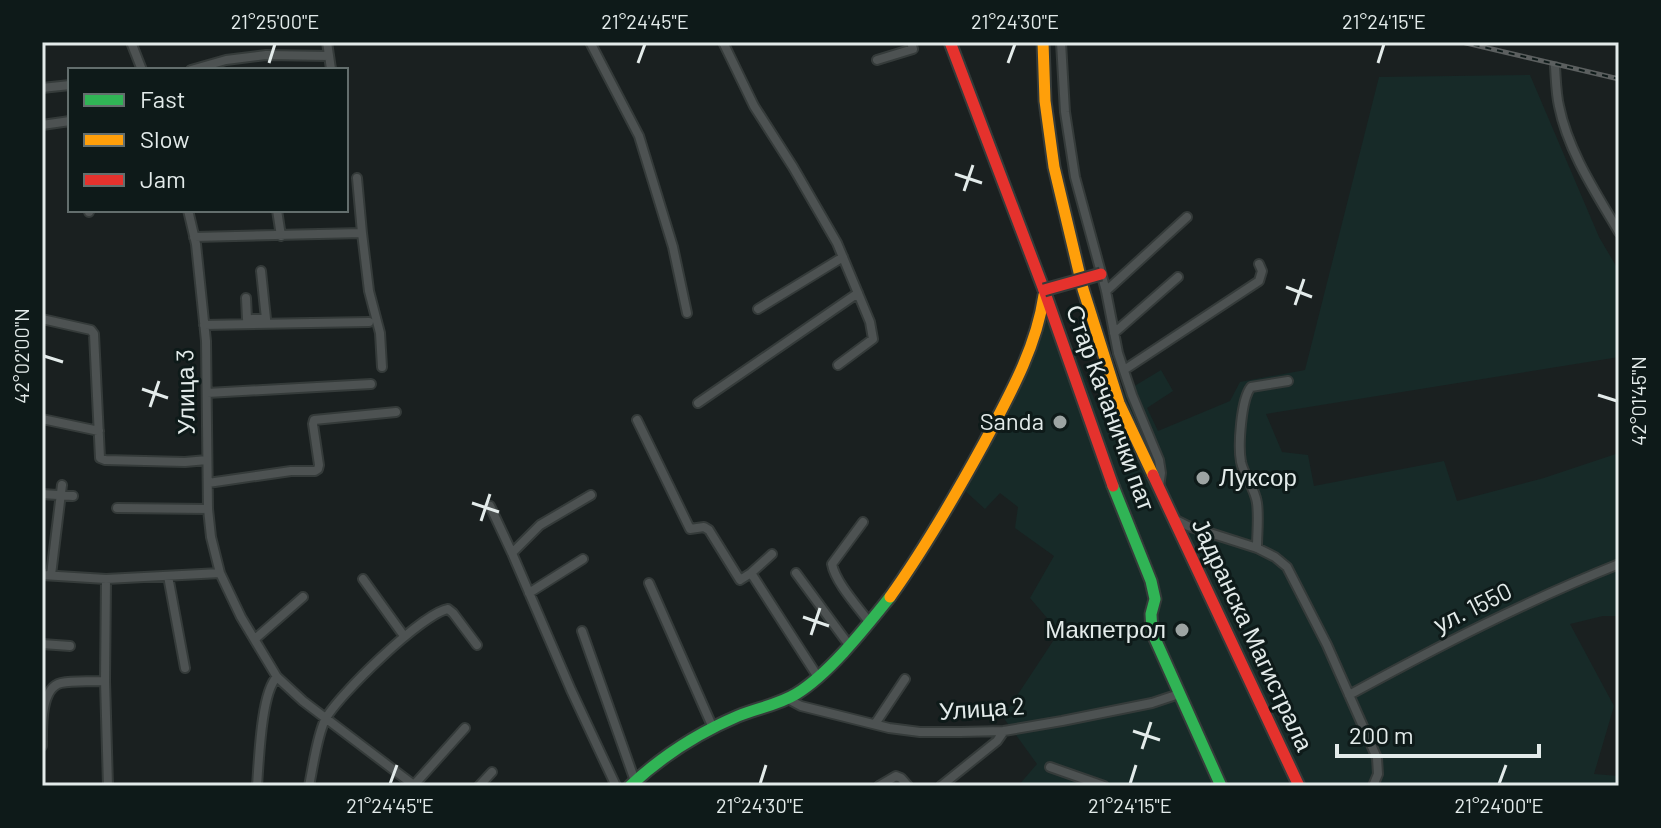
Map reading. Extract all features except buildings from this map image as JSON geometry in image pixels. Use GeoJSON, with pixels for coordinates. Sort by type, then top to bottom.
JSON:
{"type":"FeatureCollection","features":[{"type":"Feature","properties":{"kind":"street"},"geometry":{"type":"LineString","coordinates":[[131,42],[141,68]]}},
{"type":"Feature","properties":{"kind":"street"},"geometry":{"type":"LineString","coordinates":[[327,42],[331,68]]}},
{"type":"Feature","properties":{"kind":"street"},"geometry":{"type":"LineString","coordinates":[[590,42],[639,136],[673,247],[687,313]]}},
{"type":"Feature","properties":{"kind":"street"},"geometry":{"type":"LineString","coordinates":[[723,42],[754,106],[837,243],[870,322],[873,339],[838,365]]}},
{"type":"Feature","properties":{"kind":"street"},"geometry":{"type":"LineString","coordinates":[[877,60],[913,49],[911,42]]}},
{"type":"Feature","properties":{"kind":"street","name":"Стар Качанички пат"},"geometry":{"type":"LineString","coordinates":[[950,42],[1151,581],[1155,599],[1151,614],[1152,632],[1221,786]]}},
{"type":"Feature","properties":{"kind":"street","name":"Јадранска Магистрала"},"geometry":{"type":"LineString","coordinates":[[1043,42],[1045,101],[1054,167],[1083,289],[1119,403],[1299,786]]}},
{"type":"Feature","properties":{"kind":"street"},"geometry":{"type":"LineString","coordinates":[[1061,42],[1065,112],[1075,177],[1124,370],[1159,460],[1159,488]]}},
{"type":"Feature","properties":{"kind":"street"},"geometry":{"type":"LineString","coordinates":[[198,68],[226,60],[266,55],[329,56]]}},
{"type":"Feature","properties":{"kind":"street"},"geometry":{"type":"LineString","coordinates":[[1555,67],[1559,105],[1572,146],[1619,232]]}},
{"type":"Feature","properties":{"kind":"street"},"geometry":{"type":"LineString","coordinates":[[42,88],[68,85]]}},
{"type":"Feature","properties":{"kind":"street"},"geometry":{"type":"LineString","coordinates":[[42,125],[68,121]]}},
{"type":"Feature","properties":{"kind":"street"},"geometry":{"type":"LineString","coordinates":[[357,178],[369,291],[380,333],[382,367]]}},
{"type":"Feature","properties":{"kind":"street","name":"Улица 3"},"geometry":{"type":"LineString","coordinates":[[188,212],[206,341],[208,509],[220,573],[241,617],[277,677],[325,719],[415,786]]}},
{"type":"Feature","properties":{"kind":"street"},"geometry":{"type":"LineString","coordinates":[[277,212],[281,236]]}},
{"type":"Feature","properties":{"kind":"street"},"geometry":{"type":"LineString","coordinates":[[1106,291],[1187,217]]}},
{"type":"Feature","properties":{"kind":"street"},"geometry":{"type":"LineString","coordinates":[[194,237],[362,233]]}},
{"type":"Feature","properties":{"kind":"street"},"geometry":{"type":"LineString","coordinates":[[758,309],[843,257]]}},
{"type":"Feature","properties":{"kind":"street"},"geometry":{"type":"LineString","coordinates":[[1124,370],[1259,281],[1262,271],[1259,264]]}},
{"type":"Feature","properties":{"kind":"street"},"geometry":{"type":"LineString","coordinates":[[204,323],[266,319],[261,271]]}},
{"type":"Feature","properties":{"kind":"street"},"geometry":{"type":"LineString","coordinates":[[582,631],[632,783],[659,760],[713,728],[739,715],[788,699],[818,677],[870,623],[933,536],[1005,404],[1043,312],[1044,290],[1101,274]]}},
{"type":"Feature","properties":{"kind":"street"},"geometry":{"type":"LineString","coordinates":[[1114,333],[1178,277]]}},
{"type":"Feature","properties":{"kind":"street"},"geometry":{"type":"LineString","coordinates":[[698,403],[858,293]]}},
{"type":"Feature","properties":{"kind":"street"},"geometry":{"type":"LineString","coordinates":[[246,298],[247,319]]}},
{"type":"Feature","properties":{"kind":"street"},"geometry":{"type":"LineString","coordinates":[[42,319],[91,330],[94,334],[99,453],[102,459],[207,460]]}},
{"type":"Feature","properties":{"kind":"street"},"geometry":{"type":"LineString","coordinates":[[204,323],[369,322]]}},
{"type":"Feature","properties":{"kind":"street"},"geometry":{"type":"LineString","coordinates":[[1257,548],[1257,502],[1241,462],[1246,394],[1251,387],[1288,381]]}},
{"type":"Feature","properties":{"kind":"street"},"geometry":{"type":"LineString","coordinates":[[207,393],[371,384]]}},
{"type":"Feature","properties":{"kind":"street"},"geometry":{"type":"LineString","coordinates":[[208,483],[291,471],[315,471],[319,465],[314,420],[396,412]]}},
{"type":"Feature","properties":{"kind":"street"},"geometry":{"type":"LineString","coordinates":[[42,419],[99,431]]}},
{"type":"Feature","properties":{"kind":"street"},"geometry":{"type":"LineString","coordinates":[[637,420],[690,529],[704,527],[709,530],[740,580],[772,554]]}},
{"type":"Feature","properties":{"kind":"street"},"geometry":{"type":"LineString","coordinates":[[62,485],[47,575],[106,579],[220,573]]}},
{"type":"Feature","properties":{"kind":"street"},"geometry":{"type":"LineString","coordinates":[[42,494],[73,496]]}},
{"type":"Feature","properties":{"kind":"street"},"geometry":{"type":"LineString","coordinates":[[512,553],[540,525],[591,495]]}},
{"type":"Feature","properties":{"kind":"street"},"geometry":{"type":"LineString","coordinates":[[490,506],[616,786]]}},
{"type":"Feature","properties":{"kind":"street"},"geometry":{"type":"LineString","coordinates":[[117,508],[208,509]]}},
{"type":"Feature","properties":{"kind":"street"},"geometry":{"type":"LineString","coordinates":[[1174,519],[1257,548],[1287,567],[1327,645],[1377,758],[1378,774],[1373,786]]}},
{"type":"Feature","properties":{"kind":"street"},"geometry":{"type":"LineString","coordinates":[[863,522],[832,564],[837,578],[870,623]]}},
{"type":"Feature","properties":{"kind":"street"},"geometry":{"type":"LineString","coordinates":[[529,593],[583,559]]}},
{"type":"Feature","properties":{"kind":"street","name":"ул. 1550"},"geometry":{"type":"LineString","coordinates":[[1349,695],[1558,588],[1619,564]]}},
{"type":"Feature","properties":{"kind":"street"},"geometry":{"type":"LineString","coordinates":[[751,573],[818,677]]}},
{"type":"Feature","properties":{"kind":"street"},"geometry":{"type":"LineString","coordinates":[[796,573],[849,645]]}},
{"type":"Feature","properties":{"kind":"street"},"geometry":{"type":"LineString","coordinates":[[168,576],[185,668]]}},
{"type":"Feature","properties":{"kind":"street"},"geometry":{"type":"LineString","coordinates":[[106,579],[108,786]]}},
{"type":"Feature","properties":{"kind":"street"},"geometry":{"type":"LineString","coordinates":[[363,579],[404,636]]}},
{"type":"Feature","properties":{"kind":"street"},"geometry":{"type":"LineString","coordinates":[[649,583],[713,728]]}},
{"type":"Feature","properties":{"kind":"street"},"geometry":{"type":"LineString","coordinates":[[255,639],[303,597]]}},
{"type":"Feature","properties":{"kind":"street"},"geometry":{"type":"LineString","coordinates":[[309,786],[325,719],[338,700],[404,636],[438,612],[448,609],[477,645]]}},
{"type":"Feature","properties":{"kind":"street"},"geometry":{"type":"LineString","coordinates":[[42,644],[70,646]]}},
{"type":"Feature","properties":{"kind":"street"},"geometry":{"type":"LineString","coordinates":[[257,786],[266,699],[271,682],[277,677]]}},
{"type":"Feature","properties":{"kind":"street"},"geometry":{"type":"LineString","coordinates":[[875,724],[905,679]]}},
{"type":"Feature","properties":{"kind":"street"},"geometry":{"type":"LineString","coordinates":[[42,746],[46,700],[55,686],[105,681]]}},
{"type":"Feature","properties":{"kind":"street","name":"Улица 2"},"geometry":{"type":"LineString","coordinates":[[788,699],[801,706],[889,728],[920,732],[1004,731],[1152,703],[1179,694]]}},
{"type":"Feature","properties":{"kind":"street"},"geometry":{"type":"LineString","coordinates":[[415,786],[465,728]]}},
{"type":"Feature","properties":{"kind":"street"},"geometry":{"type":"LineString","coordinates":[[941,786],[997,741],[1004,731]]}},
{"type":"Feature","properties":{"kind":"street"},"geometry":{"type":"LineString","coordinates":[[1050,767],[1104,786]]}},
{"type":"Feature","properties":{"kind":"street"},"geometry":{"type":"LineString","coordinates":[[479,786],[492,772]]}},
{"type":"Feature","properties":{"kind":"street"},"geometry":{"type":"LineString","coordinates":[[879,786],[896,776],[908,786]]}},
{"type":"Feature","properties":{"kind":"shaded area"},"geometry":{"type":"Polygon","coordinates":[[[1530,75],[1599,237],[1619,271],[1619,357],[1266,414],[1282,452],[1308,455],[1314,486],[1444,461],[1457,501],[1544,478],[1619,453],[1619,616],[1603,616],[1570,624],[1614,706],[1594,774],[1619,776],[1619,786],[1018,786],[1037,764],[1003,717],[1059,632],[1030,598],[1054,556],[1015,528],[1018,507],[1000,493],[985,509],[963,489],[1048,311],[1061,319],[1098,408],[1161,370],[1173,391],[1147,408],[1158,431],[1230,401],[1240,382],[1305,370],[1379,77],[1530,75]]]}},
{"type":"Feature","properties":{"kind":"railway"},"geometry":{"type":"LineString","coordinates":[[1462,42],[1619,79]]}},
{"type":"Feature","properties":{"kind":"traffic: fast"},"geometry":{"type":"LineString","coordinates":[[1113,486],[1151,581],[1155,599],[1151,614],[1152,632],[1221,786]]}},
{"type":"Feature","properties":{"kind":"traffic: fast"},"geometry":{"type":"LineString","coordinates":[[630,786],[668,755],[709,730],[789,698],[809,685],[846,649],[890,597]]}},
{"type":"Feature","properties":{"kind":"traffic: slow"},"geometry":{"type":"LineString","coordinates":[[1043,42],[1045,101],[1054,167],[1083,289],[1119,403],[1153,475]]}},
{"type":"Feature","properties":{"kind":"traffic: slow"},"geometry":{"type":"LineString","coordinates":[[890,597],[939,522],[1003,408],[1035,334],[1044,295]]}},
{"type":"Feature","properties":{"kind":"traffic: jam"},"geometry":{"type":"LineString","coordinates":[[950,42],[1044,290],[1113,486]]}},
{"type":"Feature","properties":{"kind":"traffic: jam"},"geometry":{"type":"LineString","coordinates":[[1044,290],[1101,274]]}},
{"type":"Feature","properties":{"kind":"traffic: jam"},"geometry":{"type":"LineString","coordinates":[[1153,475],[1299,786]]}},
{"type":"Feature","properties":{"kind":"place","name":"Sanda"},"geometry":{"type":"Point","coordinates":[1060,422]}},
{"type":"Feature","properties":{"kind":"place","name":"Луксор"},"geometry":{"type":"Point","coordinates":[1203,478]}},
{"type":"Feature","properties":{"kind":"place","name":"Макпетрол"},"geometry":{"type":"Point","coordinates":[1182,630]}}]}
